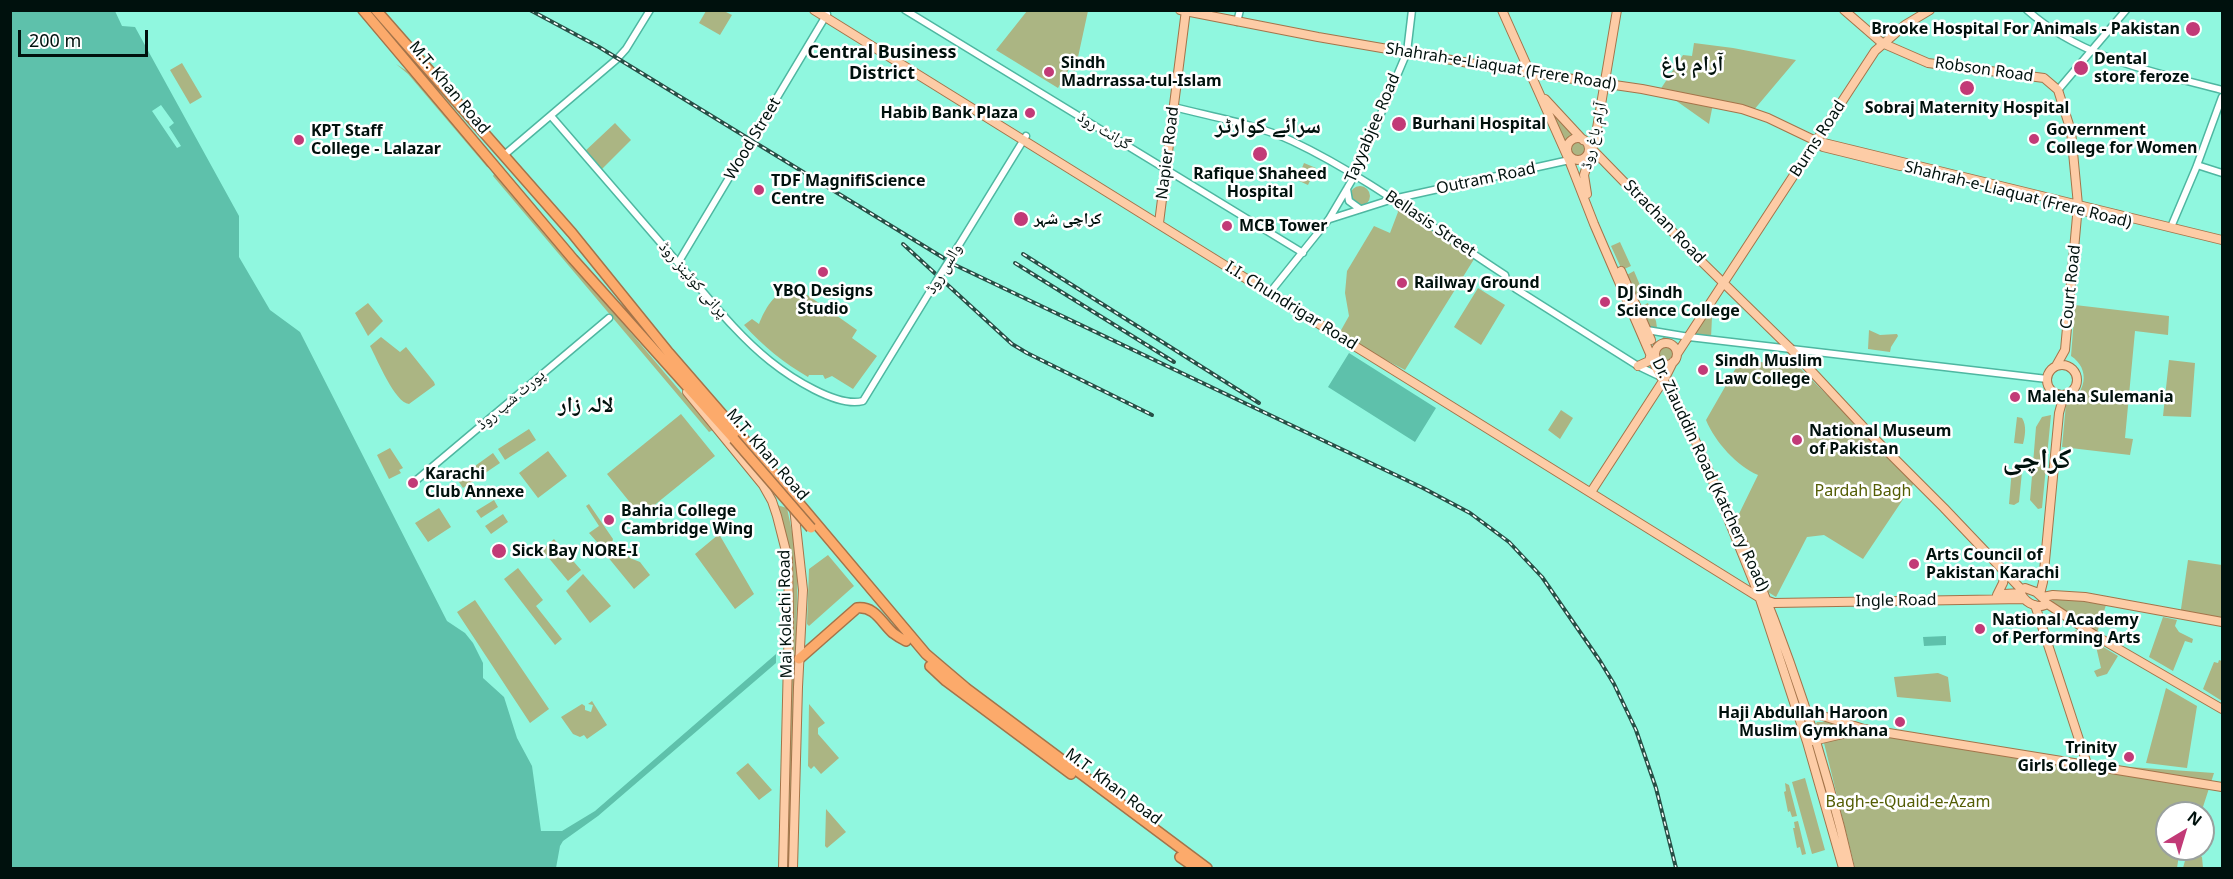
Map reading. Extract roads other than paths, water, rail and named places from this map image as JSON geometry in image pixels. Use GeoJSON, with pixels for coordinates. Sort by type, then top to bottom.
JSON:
{"type":"FeatureCollection","features":[{"type":"Feature","properties":{"kind":"highway","name":"M.T. Khan Road"},"geometry":{"type":"LineString","coordinates":[[363,10],[519,196],[664,363],[926,654],[966,688],[1207,868]]}},
{"type":"Feature","properties":{"kind":"highway","name":"M.T. Khan Road"},"geometry":{"type":"LineString","coordinates":[[376,10],[548,206],[787,489],[852,568],[906,641],[946,681],[1196,868]]}},
{"type":"Feature","properties":{"kind":"highway"},"geometry":{"type":"LineString","coordinates":[[519,196],[549,222],[582,261],[588,264],[590,260],[548,206]]}},
{"type":"Feature","properties":{"kind":"highway"},"geometry":{"type":"LineString","coordinates":[[620,312],[600,281],[605,280],[642,327],[666,348]]}},
{"type":"Feature","properties":{"kind":"highway"},"geometry":{"type":"LineString","coordinates":[[799,659],[857,608],[867,608],[873,612],[894,634],[906,641]]}},
{"type":"Feature","properties":{"kind":"main road","name":"I.I. Chundrigar Road"},"geometry":{"type":"LineString","coordinates":[[814,10],[826,13],[1763,597]]}},
{"type":"Feature","properties":{"kind":"main road","name":"Dr. Ziauddin Road (Katchery Road)"},"geometry":{"type":"LineString","coordinates":[[1502,10],[1528,72],[1579,160],[1594,224],[1664,379],[1708,463],[1763,597],[1807,711],[1811,742],[1843,868]]}},
{"type":"Feature","properties":{"kind":"main road","name":"آرام باغ روڈ"},"geometry":{"type":"LineString","coordinates":[[1588,145],[1605,85],[1617,10]]}},
{"type":"Feature","properties":{"kind":"main road","name":"Robson Road"},"geometry":{"type":"LineString","coordinates":[[1844,10],[1882,43],[1928,63],[2044,78],[2058,90]]}},
{"type":"Feature","properties":{"kind":"main road","name":"Burns Road"},"geometry":{"type":"LineString","coordinates":[[1677,354],[1882,43],[1905,25],[1930,10]]}},
{"type":"Feature","properties":{"kind":"main road","name":"Napier Road"},"geometry":{"type":"LineString","coordinates":[[1160,221],[1184,11]]}},
{"type":"Feature","properties":{"kind":"main road","name":"Shahrah-e-Liaquat (Frere Road)"},"geometry":{"type":"LineString","coordinates":[[1184,11],[1407,52],[1642,90],[1754,111],[1816,141],[2223,244]]}},
{"type":"Feature","properties":{"kind":"main road","name":"Court Road"},"geometry":{"type":"LineString","coordinates":[[2056,366],[2065,350],[2079,208],[2071,131],[2058,90]]}},
{"type":"Feature","properties":{"kind":"main road","name":"Strachan Road"},"geometry":{"type":"LineString","coordinates":[[1540,94],[2005,570],[2022,594]]}},
{"type":"Feature","properties":{"kind":"main road"},"geometry":{"type":"LineString","coordinates":[[1579,160],[1588,154],[1588,145],[1573,140],[1568,145],[1568,152],[1579,160],[1608,164]]}},
{"type":"Feature","properties":{"kind":"main road","name":"آرام باغ روڈ"},"geometry":{"type":"LineString","coordinates":[[1579,160],[1584,175],[1585,190]]}},
{"type":"Feature","properties":{"kind":"main road","name":"Dr. Ziauddin Road (Katchery Road)"},"geometry":{"type":"LineString","coordinates":[[1585,190],[1647,330],[1654,355]]}},
{"type":"Feature","properties":{"kind":"main road","name":"Shahrah-e-Liaquat (Frere Road)"},"geometry":{"type":"LineString","coordinates":[[2079,208],[2223,240]]}},
{"type":"Feature","properties":{"kind":"main road","name":"I.I. Chundrigar Road"},"geometry":{"type":"LineString","coordinates":[[1160,221],[1592,490]]}},
{"type":"Feature","properties":{"kind":"main road"},"geometry":{"type":"LineString","coordinates":[[1592,490],[1664,379],[1677,354],[1673,345],[1668,343],[1659,345],[1649,361],[1638,366]]}},
{"type":"Feature","properties":{"kind":"main road"},"geometry":{"type":"LineString","coordinates":[[2065,350],[2076,384],[2062,402],[2059,413],[2040,599],[2088,767]]}},
{"type":"Feature","properties":{"kind":"main road"},"geometry":{"type":"LineString","coordinates":[[1654,355],[1664,365],[1673,362]]}},
{"type":"Feature","properties":{"kind":"main road","name":"Mai Kolachi Road"},"geometry":{"type":"LineString","coordinates":[[664,363],[763,485],[772,501],[783,534],[788,560],[789,617],[783,868]]}},
{"type":"Feature","properties":{"kind":"main road"},"geometry":{"type":"LineString","coordinates":[[2059,413],[2057,400],[2047,379],[2056,366],[2063,365],[2074,372]]}},
{"type":"Feature","properties":{"kind":"main road"},"geometry":{"type":"LineString","coordinates":[[2052,392],[2064,395],[2072,391]]}},
{"type":"Feature","properties":{"kind":"main road","name":"Mai Kolachi Road"},"geometry":{"type":"LineString","coordinates":[[787,489],[794,502],[803,590],[793,868]]}},
{"type":"Feature","properties":{"kind":"main road"},"geometry":{"type":"LineString","coordinates":[[1997,595],[2003,583],[2005,570]]}},
{"type":"Feature","properties":{"kind":"main road"},"geometry":{"type":"LineString","coordinates":[[2022,594],[2040,599],[2073,621],[2223,709]]}},
{"type":"Feature","properties":{"kind":"main road"},"geometry":{"type":"LineString","coordinates":[[2022,594],[2040,599],[2053,595],[2085,597],[2223,622]]}},
{"type":"Feature","properties":{"kind":"main road","name":"Ingle Road"},"geometry":{"type":"LineString","coordinates":[[1763,597],[1774,603],[2022,594]]}},
{"type":"Feature","properties":{"kind":"main road","name":"Ingle Road"},"geometry":{"type":"LineString","coordinates":[[1763,597],[2022,594]]}},
{"type":"Feature","properties":{"kind":"main road","name":"Dr. Ziauddin Road (Katchery Road)"},"geometry":{"type":"LineString","coordinates":[[1763,597],[1798,713],[1820,757],[1850,868]]}},
{"type":"Feature","properties":{"kind":"main road"},"geometry":{"type":"LineString","coordinates":[[1798,713],[1807,711],[1864,729],[2223,787]]}},
{"type":"Feature","properties":{"kind":"main road"},"geometry":{"type":"LineString","coordinates":[[1811,742],[1864,729]]}},
{"type":"Feature","properties":{"kind":"main road"},"geometry":{"type":"LineString","coordinates":[[1820,757],[1826,747],[1840,736]]}},
{"type":"Feature","properties":{"kind":"street"},"geometry":{"type":"LineString","coordinates":[[502,156],[626,50],[650,10]]}},
{"type":"Feature","properties":{"kind":"street","name":"گرانٹ روڈ"},"geometry":{"type":"LineString","coordinates":[[905,10],[1303,253]]}},
{"type":"Feature","properties":{"kind":"street"},"geometry":{"type":"LineString","coordinates":[[1237,22],[1240,10]]}},
{"type":"Feature","properties":{"kind":"street","name":"Tayyabjee Road"},"geometry":{"type":"LineString","coordinates":[[1272,290],[1329,219],[1355,175],[1407,52],[1412,10]]}},
{"type":"Feature","properties":{"kind":"street"},"geometry":{"type":"LineString","coordinates":[[2027,10],[2051,30],[2091,52],[2223,90]]}},
{"type":"Feature","properties":{"kind":"street"},"geometry":{"type":"LineString","coordinates":[[2058,90],[2126,10]]}},
{"type":"Feature","properties":{"kind":"street","name":"Wood Street"},"geometry":{"type":"LineString","coordinates":[[678,263],[826,13]]}},
{"type":"Feature","properties":{"kind":"street"},"geometry":{"type":"LineString","coordinates":[[2171,227],[2223,97]]}},
{"type":"Feature","properties":{"kind":"street","name":"Bellasis Street"},"geometry":{"type":"LineString","coordinates":[[1174,107],[1292,141],[1355,175],[1505,275],[1507,282],[1638,366],[1664,379]]}},
{"type":"Feature","properties":{"kind":"street","name":"پرانی کوئینز روڈ"},"geometry":{"type":"LineString","coordinates":[[551,116],[752,345],[777,367],[804,384],[839,399],[854,403],[863,401]]}},
{"type":"Feature","properties":{"kind":"street","name":"والس روڈ"},"geometry":{"type":"LineString","coordinates":[[863,401],[1025,138]]}},
{"type":"Feature","properties":{"kind":"street","name":"Outram Road"},"geometry":{"type":"LineString","coordinates":[[1329,219],[1393,199],[1579,160]]}},
{"type":"Feature","properties":{"kind":"street"},"geometry":{"type":"LineString","coordinates":[[2197,165],[2223,173]]}},
{"type":"Feature","properties":{"kind":"street"},"geometry":{"type":"LineString","coordinates":[[1347,189],[1349,201],[1360,209]]}},
{"type":"Feature","properties":{"kind":"street","name":"پورٹ شپ روڈ"},"geometry":{"type":"LineString","coordinates":[[413,483],[609,318]]}},
{"type":"Feature","properties":{"kind":"street"},"geometry":{"type":"LineString","coordinates":[[1647,330],[1689,337],[2047,379]]}},
{"type":"Feature","properties":{"kind":"water"},"geometry":{"type":"Polygon","coordinates":[[[10,11],[115,11],[122,26],[135,27],[239,216],[239,257],[270,310],[300,332],[447,621],[465,633],[473,643],[483,663],[483,678],[504,697],[517,738],[532,766],[541,831],[562,831],[595,811],[776,654],[776,663],[598,816],[563,841],[556,868],[11,868],[10,11]]]}},
{"type":"Feature","properties":{"kind":"water"},"geometry":{"type":"Polygon","coordinates":[[[1349,353],[1436,408],[1415,442],[1328,387],[1349,353]]]}},
{"type":"Feature","properties":{"kind":"water"},"geometry":{"type":"Polygon","coordinates":[[[1946,636],[1946,645],[1924,646],[1923,637],[1946,636]]]}},
{"type":"Feature","properties":{"kind":"railway"},"geometry":{"type":"LineString","coordinates":[[530,10],[599,47],[955,265],[1423,488],[1470,513],[1509,542],[1542,577],[1614,684],[1636,730],[1656,788],[1676,868]]}},
{"type":"Feature","properties":{"kind":"railway"},"geometry":{"type":"LineString","coordinates":[[903,244],[1012,344],[1152,415]]}},
{"type":"Feature","properties":{"kind":"railway"},"geometry":{"type":"LineString","coordinates":[[1023,254],[1259,403]]}},
{"type":"Feature","properties":{"kind":"railway"},"geometry":{"type":"LineString","coordinates":[[1015,263],[1174,362]]}},
{"type":"Feature","properties":{"kind":"place","name":"Brooke Hospital For Animals - Pakistan"},"geometry":{"type":"Point","coordinates":[2193,29]}},
{"type":"Feature","properties":{"kind":"place","name":"Dental store feroze"},"geometry":{"type":"Point","coordinates":[2081,68]}},
{"type":"Feature","properties":{"kind":"place","name":"Sindh Madrrassa-tul-Islam"},"geometry":{"type":"Point","coordinates":[1049,72]}},
{"type":"Feature","properties":{"kind":"place","name":"Sobraj Maternity Hospital"},"geometry":{"type":"Point","coordinates":[1967,88]}},
{"type":"Feature","properties":{"kind":"place","name":"Habib Bank Plaza"},"geometry":{"type":"Point","coordinates":[1030,113]}},
{"type":"Feature","properties":{"kind":"place","name":"Burhani Hospital"},"geometry":{"type":"Point","coordinates":[1399,124]}},
{"type":"Feature","properties":{"kind":"place","name":"Government College for Women"},"geometry":{"type":"Point","coordinates":[2034,139]}},
{"type":"Feature","properties":{"kind":"place","name":"KPT Staff College - Lalazar"},"geometry":{"type":"Point","coordinates":[299,140]}},
{"type":"Feature","properties":{"kind":"place","name":"Rafique Shaheed Hospital"},"geometry":{"type":"Point","coordinates":[1260,154]}},
{"type":"Feature","properties":{"kind":"place","name":"TDF MagnifiScience Centre"},"geometry":{"type":"Point","coordinates":[759,190]}},
{"type":"Feature","properties":{"kind":"place","name":"کراچی شہر"},"geometry":{"type":"Point","coordinates":[1021,219]}},
{"type":"Feature","properties":{"kind":"place","name":"MCB Tower"},"geometry":{"type":"Point","coordinates":[1227,226]}},
{"type":"Feature","properties":{"kind":"place","name":"YBQ Designs Studio"},"geometry":{"type":"Point","coordinates":[823,272]}},
{"type":"Feature","properties":{"kind":"place","name":"Railway Ground"},"geometry":{"type":"Point","coordinates":[1402,283]}},
{"type":"Feature","properties":{"kind":"place","name":"DJ Sindh Science College"},"geometry":{"type":"Point","coordinates":[1605,302]}},
{"type":"Feature","properties":{"kind":"place","name":"Sindh Muslim Law College"},"geometry":{"type":"Point","coordinates":[1703,370]}},
{"type":"Feature","properties":{"kind":"place","name":"Maleha Sulemania"},"geometry":{"type":"Point","coordinates":[2015,397]}},
{"type":"Feature","properties":{"kind":"place","name":"National Museum of Pakistan"},"geometry":{"type":"Point","coordinates":[1797,440]}},
{"type":"Feature","properties":{"kind":"place","name":"Karachi Club Annexe"},"geometry":{"type":"Point","coordinates":[413,483]}},
{"type":"Feature","properties":{"kind":"place","name":"Bahria College Cambridge Wing"},"geometry":{"type":"Point","coordinates":[609,520]}},
{"type":"Feature","properties":{"kind":"place","name":"Sick Bay NORE-I"},"geometry":{"type":"Point","coordinates":[499,551]}},
{"type":"Feature","properties":{"kind":"place","name":"Arts Council of Pakistan Karachi"},"geometry":{"type":"Point","coordinates":[1914,564]}},
{"type":"Feature","properties":{"kind":"place","name":"National Academy of Performing Arts"},"geometry":{"type":"Point","coordinates":[1980,629]}},
{"type":"Feature","properties":{"kind":"place","name":"Haji Abdullah Haroon Muslim Gymkhana"},"geometry":{"type":"Point","coordinates":[1900,722]}},
{"type":"Feature","properties":{"kind":"place","name":"Trinity Girls College"},"geometry":{"type":"Point","coordinates":[2129,757]}},
{"type":"Feature","properties":{"kind":"district","name":"Central Business District"},"geometry":{"type":"Point","coordinates":[882,63]}},
{"type":"Feature","properties":{"kind":"district","name":"آرام باغ"},"geometry":{"type":"Point","coordinates":[1692,65]}},
{"type":"Feature","properties":{"kind":"district","name":"سرائے کوارٹر"},"geometry":{"type":"Point","coordinates":[1268,127]}},
{"type":"Feature","properties":{"kind":"district","name":"لالہ زار"},"geometry":{"type":"Point","coordinates":[586,406]}},
{"type":"Feature","properties":{"kind":"district","name":"کراچی"},"geometry":{"type":"Point","coordinates":[2037,460]}},
{"type":"Feature","properties":{"kind":"park label","name":"Pardah Bagh"},"geometry":{"type":"Point","coordinates":[1863,491]}},
{"type":"Feature","properties":{"kind":"park label","name":"Bagh-e-Quaid-e-Azam"},"geometry":{"type":"Point","coordinates":[1908,802]}}]}
